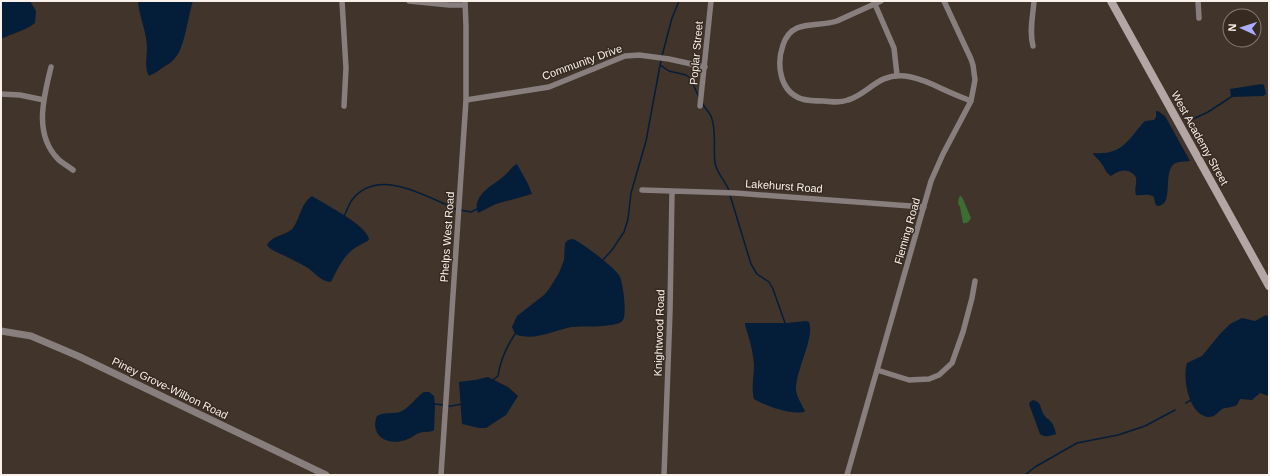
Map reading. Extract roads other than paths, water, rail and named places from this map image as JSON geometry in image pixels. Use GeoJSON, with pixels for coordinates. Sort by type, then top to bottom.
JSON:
{"type":"FeatureCollection","features":[{"type":"Feature","properties":{"kind":"main road","name":"West Academy Street"},"geometry":{"type":"LineString","coordinates":[[1111,1],[1269,286]]}},
{"type":"Feature","properties":{"kind":"street"},"geometry":{"type":"LineString","coordinates":[[342,1],[346,68],[344,106]]}},
{"type":"Feature","properties":{"kind":"street"},"geometry":{"type":"LineString","coordinates":[[409,1],[449,5],[465,3]]}},
{"type":"Feature","properties":{"kind":"street","name":"Poplar Street"},"geometry":{"type":"LineString","coordinates":[[700,106],[711,1]]}},
{"type":"Feature","properties":{"kind":"street"},"geometry":{"type":"LineString","coordinates":[[881,1],[874,2],[831,24],[807,25],[794,30],[785,39],[781,49],[781,77],[784,85],[795,96],[806,100],[834,102],[855,98],[881,80],[897,75],[919,79],[970,101]]}},
{"type":"Feature","properties":{"kind":"street","name":"Fleming Road"},"geometry":{"type":"LineString","coordinates":[[847,475],[932,181],[942,154],[970,101],[975,80],[974,65],[944,1]]}},
{"type":"Feature","properties":{"kind":"street"},"geometry":{"type":"LineString","coordinates":[[1033,46],[1031,29],[1034,1]]}},
{"type":"Feature","properties":{"kind":"street"},"geometry":{"type":"LineString","coordinates":[[1198,1],[1200,18]]}},
{"type":"Feature","properties":{"kind":"street"},"geometry":{"type":"LineString","coordinates":[[874,2],[894,48],[897,75]]}},
{"type":"Feature","properties":{"kind":"street","name":"Phelps West Road"},"geometry":{"type":"LineString","coordinates":[[441,475],[466,100],[465,3]]}},
{"type":"Feature","properties":{"kind":"street","name":"Community Drive"},"geometry":{"type":"LineString","coordinates":[[466,100],[549,87],[624,56],[639,54],[705,67]]}},
{"type":"Feature","properties":{"kind":"street"},"geometry":{"type":"LineString","coordinates":[[51,67],[42,118],[44,131],[48,146],[58,159],[73,170]]}},
{"type":"Feature","properties":{"kind":"street"},"geometry":{"type":"LineString","coordinates":[[1,94],[20,95],[44,100]]}},
{"type":"Feature","properties":{"kind":"street","name":"Lakehurst Road"},"geometry":{"type":"LineString","coordinates":[[642,190],[735,193],[924,207]]}},
{"type":"Feature","properties":{"kind":"street","name":"Knightwood Road"},"geometry":{"type":"LineString","coordinates":[[664,475],[670,311],[672,191]]}},
{"type":"Feature","properties":{"kind":"street"},"geometry":{"type":"LineString","coordinates":[[877,370],[909,380],[929,379],[939,375],[952,362],[963,332],[975,281]]}},
{"type":"Feature","properties":{"kind":"street","name":"Piney Grove-Wilbon Road"},"geometry":{"type":"LineString","coordinates":[[1,331],[31,336],[78,356],[326,475]]}},
{"type":"Feature","properties":{"kind":"water"},"geometry":{"type":"Polygon","coordinates":[[[1,1],[30,1],[36,11],[35,23],[23,30],[1,39],[1,1]]]}},
{"type":"Feature","properties":{"kind":"water"},"geometry":{"type":"Polygon","coordinates":[[[138,1],[193,1],[184,39],[178,53],[171,62],[149,76],[146,66],[147,42],[138,1]]]}},
{"type":"Feature","properties":{"kind":"water"},"geometry":{"type":"Polygon","coordinates":[[[1262,84],[1264,85],[1266,94],[1263,96],[1231,97],[1230,89],[1262,84]]]}},
{"type":"Feature","properties":{"kind":"water"},"geometry":{"type":"Polygon","coordinates":[[[1156,111],[1165,116],[1190,161],[1176,163],[1171,168],[1166,201],[1162,205],[1157,206],[1154,197],[1147,195],[1136,195],[1136,178],[1132,173],[1129,171],[1122,171],[1111,176],[1093,153],[1117,150],[1127,142],[1145,121],[1154,120],[1156,117],[1156,111]]]}},
{"type":"Feature","properties":{"kind":"water"},"geometry":{"type":"Polygon","coordinates":[[[517,164],[532,194],[496,204],[478,213],[477,207],[480,196],[517,164]]]}},
{"type":"Feature","properties":{"kind":"water"},"geometry":{"type":"Polygon","coordinates":[[[312,196],[362,228],[367,234],[369,240],[355,248],[347,255],[331,282],[322,279],[308,268],[274,251],[267,245],[276,237],[290,231],[293,228],[305,203],[312,196]]]}},
{"type":"Feature","properties":{"kind":"water"},"geometry":{"type":"Polygon","coordinates":[[[573,239],[613,268],[620,277],[625,305],[622,322],[599,326],[572,327],[544,335],[529,337],[515,334],[512,327],[517,316],[544,295],[549,289],[559,273],[564,260],[565,243],[568,240],[573,239]]]}},
{"type":"Feature","properties":{"kind":"water"},"geometry":{"type":"Polygon","coordinates":[[[1266,315],[1269,317],[1269,396],[1260,393],[1252,400],[1240,399],[1237,405],[1222,409],[1213,416],[1209,417],[1202,415],[1196,410],[1192,403],[1186,386],[1187,363],[1202,356],[1230,324],[1242,318],[1255,321],[1266,315]]]}},
{"type":"Feature","properties":{"kind":"water"},"geometry":{"type":"Polygon","coordinates":[[[809,322],[809,337],[798,374],[796,391],[805,411],[798,413],[785,411],[771,407],[754,399],[754,365],[751,344],[745,323],[787,323],[809,322]]]}},
{"type":"Feature","properties":{"kind":"water"},"geometry":{"type":"Polygon","coordinates":[[[488,377],[508,387],[518,396],[506,415],[486,428],[462,424],[459,382],[488,377]]]}},
{"type":"Feature","properties":{"kind":"water"},"geometry":{"type":"Polygon","coordinates":[[[424,392],[429,392],[434,396],[434,430],[416,434],[398,442],[387,441],[382,438],[376,431],[375,425],[377,416],[402,411],[424,392]]]}},
{"type":"Feature","properties":{"kind":"water"},"geometry":{"type":"Polygon","coordinates":[[[1033,400],[1038,402],[1044,415],[1053,425],[1056,434],[1046,436],[1040,434],[1029,404],[1033,400]]]}},
{"type":"Feature","properties":{"kind":"waterway"},"geometry":{"type":"LineString","coordinates":[[662,56],[672,18],[679,1]]}},
{"type":"Feature","properties":{"kind":"waterway"},"geometry":{"type":"LineString","coordinates":[[602,261],[612,250],[624,232],[628,219],[631,193],[646,141],[661,60]]}},
{"type":"Feature","properties":{"kind":"waterway"},"geometry":{"type":"LineString","coordinates":[[660,65],[669,71],[686,75],[690,78],[699,97]]}},
{"type":"Feature","properties":{"kind":"waterway"},"geometry":{"type":"LineString","coordinates":[[1189,121],[1208,112],[1231,97]]}},
{"type":"Feature","properties":{"kind":"waterway"},"geometry":{"type":"LineString","coordinates":[[702,103],[710,114],[713,122],[714,157],[716,167],[729,191]]}},
{"type":"Feature","properties":{"kind":"waterway"},"geometry":{"type":"LineString","coordinates":[[344,216],[352,200],[363,190],[375,185],[403,187],[456,209]]}},
{"type":"Feature","properties":{"kind":"waterway"},"geometry":{"type":"LineString","coordinates":[[730,195],[751,264],[757,274],[769,282],[785,323]]}},
{"type":"Feature","properties":{"kind":"waterway"},"geometry":{"type":"LineString","coordinates":[[460,210],[471,212],[477,209]]}},
{"type":"Feature","properties":{"kind":"waterway"},"geometry":{"type":"LineString","coordinates":[[493,380],[498,376],[504,354],[515,334]]}},
{"type":"Feature","properties":{"kind":"waterway"},"geometry":{"type":"LineString","coordinates":[[1186,403],[1191,400]]}},
{"type":"Feature","properties":{"kind":"waterway"},"geometry":{"type":"LineString","coordinates":[[434,404],[444,405]]}},
{"type":"Feature","properties":{"kind":"waterway"},"geometry":{"type":"LineString","coordinates":[[448,406],[462,404]]}},
{"type":"Feature","properties":{"kind":"waterway"},"geometry":{"type":"LineString","coordinates":[[1025,475],[1035,467],[1077,443],[1118,435],[1145,426],[1175,410]]}}]}
